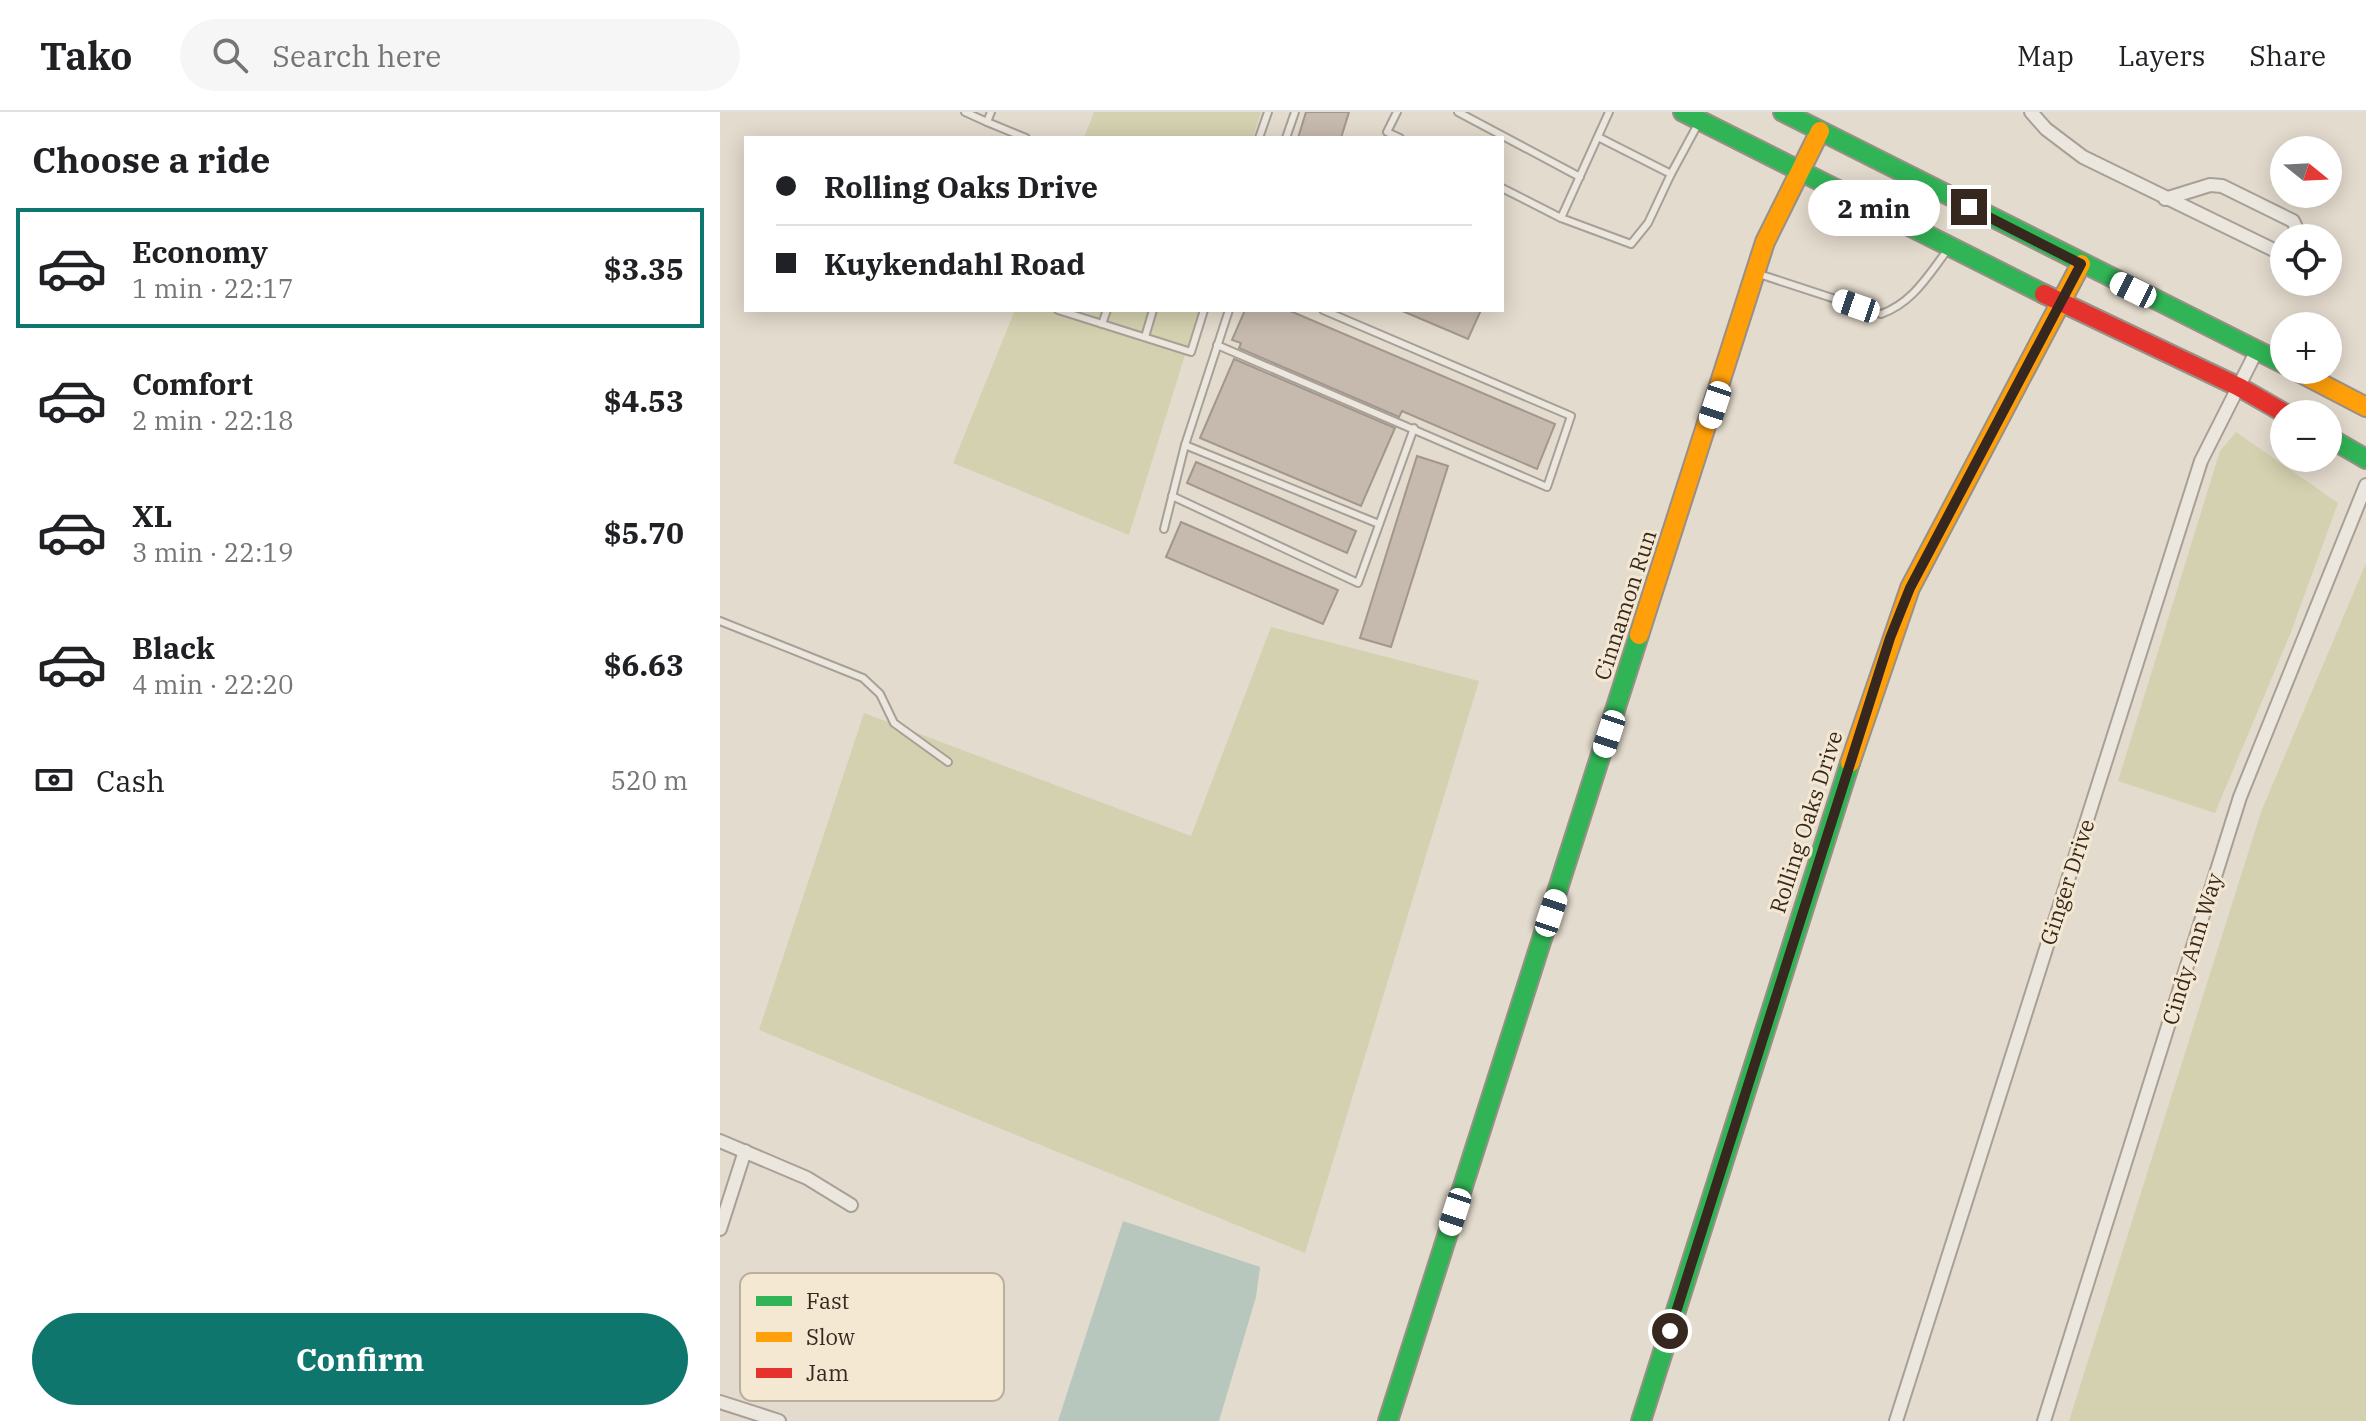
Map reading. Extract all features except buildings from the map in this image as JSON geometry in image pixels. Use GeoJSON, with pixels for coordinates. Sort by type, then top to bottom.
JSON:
{"type":"FeatureCollection","features":[{"type":"Feature","properties":{"kind":"street"},"geometry":{"type":"LineString","coordinates":[[1783,112],[2270,357]]}},
{"type":"Feature","properties":{"kind":"street"},"geometry":{"type":"LineString","coordinates":[[2031,112],[2046,129],[2083,157],[2270,248]]}},
{"type":"Feature","properties":{"kind":"street"},"geometry":{"type":"LineString","coordinates":[[1691,116],[1949,249],[2239,387],[2270,405]]}},
{"type":"Feature","properties":{"kind":"street","name":"Cinnamon Run"},"geometry":{"type":"LineString","coordinates":[[1388,1421],[1756,273],[1777,215],[1820,131]]}},
{"type":"Feature","properties":{"kind":"street"},"geometry":{"type":"LineString","coordinates":[[2165,199],[2210,185],[2222,186],[2294,224]]}},
{"type":"Feature","properties":{"kind":"street","name":"Rolling Oaks Drive"},"geometry":{"type":"LineString","coordinates":[[1641,1421],[1890,638],[1910,588],[2081,264]]}},
{"type":"Feature","properties":{"kind":"street","name":"Ginger Drive"},"geometry":{"type":"LineString","coordinates":[[1896,1421],[2201,461],[2257,350]]}},
{"type":"Feature","properties":{"kind":"street"},"geometry":{"type":"LineString","coordinates":[[2322,384],[2366,407]]}},
{"type":"Feature","properties":{"kind":"street"},"geometry":{"type":"LineString","coordinates":[[2342,445],[2366,459]]}},
{"type":"Feature","properties":{"kind":"street","name":"Cindy Ann Way"},"geometry":{"type":"LineString","coordinates":[[2044,1421],[2240,797],[2366,485]]}},
{"type":"Feature","properties":{"kind":"street"},"geometry":{"type":"LineString","coordinates":[[720,1141],[807,1178],[851,1205]]}},
{"type":"Feature","properties":{"kind":"street"},"geometry":{"type":"LineString","coordinates":[[720,1229],[745,1151]]}},
{"type":"Feature","properties":{"kind":"street"},"geometry":{"type":"LineString","coordinates":[[720,1402],[779,1421]]}},
{"type":"Feature","properties":{"kind":"lane"},"geometry":{"type":"LineString","coordinates":[[965,112],[1021,136]]}},
{"type":"Feature","properties":{"kind":"lane"},"geometry":{"type":"LineString","coordinates":[[987,122],[991,112]]}},
{"type":"Feature","properties":{"kind":"lane"},"geometry":{"type":"LineString","coordinates":[[1260,136],[1268,112]]}},
{"type":"Feature","properties":{"kind":"lane"},"geometry":{"type":"LineString","coordinates":[[1287,136],[1295,112]]}},
{"type":"Feature","properties":{"kind":"lane"},"geometry":{"type":"LineString","coordinates":[[1396,136],[1387,132],[1397,112]]}},
{"type":"Feature","properties":{"kind":"lane"},"geometry":{"type":"LineString","coordinates":[[1458,112],[1503,136]]}},
{"type":"Feature","properties":{"kind":"lane"},"geometry":{"type":"LineString","coordinates":[[1561,218],[1609,112]]}},
{"type":"Feature","properties":{"kind":"lane"},"geometry":{"type":"LineString","coordinates":[[1504,189],[1561,218],[1631,244],[1648,223],[1671,174],[1691,116]]}},
{"type":"Feature","properties":{"kind":"lane"},"geometry":{"type":"LineString","coordinates":[[1504,137],[1580,177]]}},
{"type":"Feature","properties":{"kind":"lane"},"geometry":{"type":"LineString","coordinates":[[1598,137],[1671,174]]}},
{"type":"Feature","properties":{"kind":"lane"},"geometry":{"type":"LineString","coordinates":[[1756,273],[1881,314],[1900,307],[1912,296],[1949,249]]}},
{"type":"Feature","properties":{"kind":"lane"},"geometry":{"type":"LineString","coordinates":[[1064,312],[1191,352],[1203,312]]}},
{"type":"Feature","properties":{"kind":"lane"},"geometry":{"type":"LineString","coordinates":[[1102,324],[1106,312]]}},
{"type":"Feature","properties":{"kind":"lane"},"geometry":{"type":"LineString","coordinates":[[1145,337],[1152,312]]}},
{"type":"Feature","properties":{"kind":"lane"},"geometry":{"type":"LineString","coordinates":[[1164,529],[1185,445],[1228,312]]}},
{"type":"Feature","properties":{"kind":"lane"},"geometry":{"type":"LineString","coordinates":[[1217,345],[1547,487],[1571,416],[1328,312]]}},
{"type":"Feature","properties":{"kind":"lane"},"geometry":{"type":"LineString","coordinates":[[1172,496],[1358,583],[1414,428]]}},
{"type":"Feature","properties":{"kind":"lane"},"geometry":{"type":"LineString","coordinates":[[1185,445],[1379,524]]}},
{"type":"Feature","properties":{"kind":"lane"},"geometry":{"type":"LineString","coordinates":[[720,621],[863,678],[880,694],[894,723],[948,762]]}},
{"type":"Feature","properties":{"kind":"shaded area"},"geometry":{"type":"Polygon","coordinates":[[[1094,112],[1261,112],[1254,136],[1085,136],[1094,112]]]}},
{"type":"Feature","properties":{"kind":"shaded area"},"geometry":{"type":"Polygon","coordinates":[[[1014,312],[1198,312],[1129,535],[953,463],[1014,312]]]}},
{"type":"Feature","properties":{"kind":"shaded area"},"geometry":{"type":"Polygon","coordinates":[[[2236,432],[2270,456],[2270,472],[2293,472],[2338,503],[2291,632],[2215,813],[2118,781],[2220,451],[2236,432]]]}},
{"type":"Feature","properties":{"kind":"shaded area"},"geometry":{"type":"Polygon","coordinates":[[[2366,563],[2366,1421],[2069,1421],[2261,812],[2366,563]]]}},
{"type":"Feature","properties":{"kind":"shaded area"},"geometry":{"type":"Polygon","coordinates":[[[1271,627],[1479,681],[1305,1253],[759,1030],[864,713],[1191,836],[1271,627]]]}},
{"type":"Feature","properties":{"kind":"shaded area"},"geometry":{"type":"Polygon","coordinates":[[[1123,1221],[1260,1267],[1256,1297],[1219,1421],[1058,1421],[1123,1221]]]}},
{"type":"Feature","properties":{"kind":"traffic: fast"},"geometry":{"type":"LineString","coordinates":[[1683,112],[2044,294]]}},
{"type":"Feature","properties":{"kind":"traffic: fast"},"geometry":{"type":"LineString","coordinates":[[1783,112],[2270,357]]}},
{"type":"Feature","properties":{"kind":"traffic: fast"},"geometry":{"type":"LineString","coordinates":[[2342,445],[2366,459]]}},
{"type":"Feature","properties":{"kind":"traffic: fast"},"geometry":{"type":"LineString","coordinates":[[1388,1421],[1639,635]]}},
{"type":"Feature","properties":{"kind":"traffic: fast"},"geometry":{"type":"LineString","coordinates":[[1641,1421],[1850,763]]}},
{"type":"Feature","properties":{"kind":"traffic: slow"},"geometry":{"type":"LineString","coordinates":[[1639,635],[1765,242],[1820,131]]}},
{"type":"Feature","properties":{"kind":"traffic: slow"},"geometry":{"type":"LineString","coordinates":[[1850,763],[1910,588],[2081,264]]}},
{"type":"Feature","properties":{"kind":"traffic: slow"},"geometry":{"type":"LineString","coordinates":[[2322,384],[2366,407]]}},
{"type":"Feature","properties":{"kind":"traffic: jam"},"geometry":{"type":"LineString","coordinates":[[2044,294],[2270,405]]}},
{"type":"Feature","properties":{"kind":"route"},"geometry":{"type":"LineString","coordinates":[[1670,1331],[1890,638],[1910,588],[2081,264],[1969,207]]}}]}
